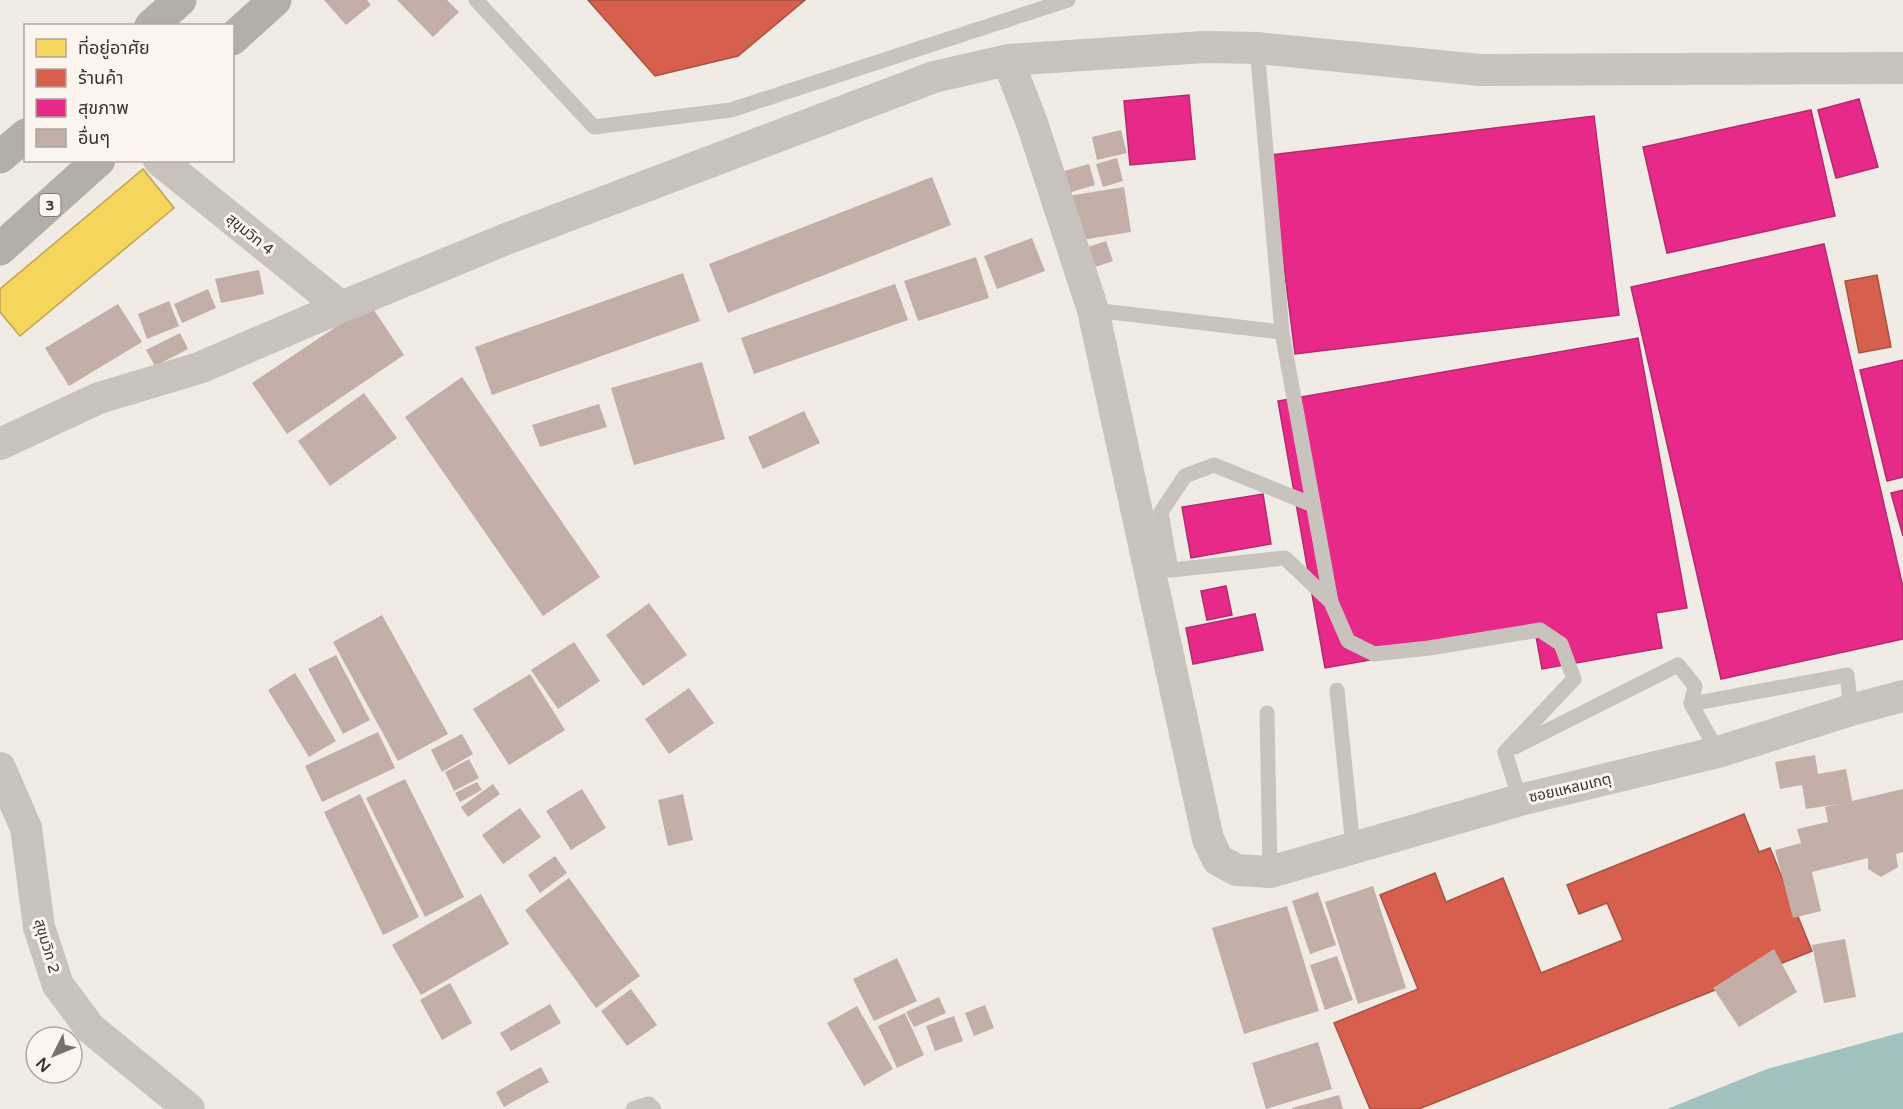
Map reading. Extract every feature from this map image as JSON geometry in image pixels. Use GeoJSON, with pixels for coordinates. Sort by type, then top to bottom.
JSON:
{"type":"FeatureCollection","features":[{"type":"Feature","properties":{"kind":"highway"},"geometry":{"type":"LineString","coordinates":[[153,24],[180,0]]}},
{"type":"Feature","properties":{"kind":"highway"},"geometry":{"type":"LineString","coordinates":[[234,37],[274,0]]}},
{"type":"Feature","properties":{"kind":"highway"},"geometry":{"type":"LineString","coordinates":[[0,157],[24,137]]}},
{"type":"Feature","properties":{"kind":"highway","name":"3"},"geometry":{"type":"LineString","coordinates":[[0,249],[97,162]]}},
{"type":"Feature","properties":{"kind":"street"},"geometry":{"type":"LineString","coordinates":[[0,444],[99,398],[199,368],[506,239],[934,76],[1008,60],[1205,47],[1257,48],[1480,70],[1903,68]]}},
{"type":"Feature","properties":{"kind":"street"},"geometry":{"type":"LineString","coordinates":[[1008,60],[1033,126],[1093,310]]}},
{"type":"Feature","properties":{"kind":"street","name":"สุขุมวิท 4"},"geometry":{"type":"LineString","coordinates":[[161,162],[341,307]]}},
{"type":"Feature","properties":{"kind":"street","name":"ซอยแหลมเกตุ"},"geometry":{"type":"LineString","coordinates":[[1093,310],[1208,839],[1218,860],[1237,870],[1270,872],[1520,800],[1718,752],[1903,696]]}},
{"type":"Feature","properties":{"kind":"street","name":"สุขุมวิท 2"},"geometry":{"type":"LineString","coordinates":[[0,768],[26,828],[39,927],[58,985],[90,1028],[189,1109]]}},
{"type":"Feature","properties":{"kind":"lane"},"geometry":{"type":"LineString","coordinates":[[476,0],[594,127],[730,110],[1068,0]]}},
{"type":"Feature","properties":{"kind":"lane"},"geometry":{"type":"LineString","coordinates":[[1257,48],[1282,332],[1331,602],[1348,641],[1374,654],[1429,648],[1540,630],[1561,644],[1574,679],[1505,752]]}},
{"type":"Feature","properties":{"kind":"lane"},"geometry":{"type":"LineString","coordinates":[[1093,310],[1282,332]]}},
{"type":"Feature","properties":{"kind":"lane"},"geometry":{"type":"LineString","coordinates":[[1313,506],[1214,465],[1185,476],[1161,512],[1171,570],[1285,558],[1331,602]]}},
{"type":"Feature","properties":{"kind":"lane"},"geometry":{"type":"LineString","coordinates":[[1505,752],[1677,665],[1695,686],[1691,704],[1718,752]]}},
{"type":"Feature","properties":{"kind":"lane"},"geometry":{"type":"LineString","coordinates":[[1691,704],[1847,675],[1851,710]]}},
{"type":"Feature","properties":{"kind":"lane"},"geometry":{"type":"LineString","coordinates":[[1337,690],[1353,847]]}},
{"type":"Feature","properties":{"kind":"lane"},"geometry":{"type":"LineString","coordinates":[[1267,712],[1270,872]]}},
{"type":"Feature","properties":{"kind":"lane"},"geometry":{"type":"LineString","coordinates":[[1505,752],[1520,800]]}},
{"type":"Feature","properties":{"kind":"lane"},"geometry":{"type":"LineString","coordinates":[[633,1109],[649,1104],[654,1109]]}},
{"type":"Feature","properties":{"kind":"water"},"geometry":{"type":"Polygon","coordinates":[[[1903,1032],[1903,1109],[1667,1109],[1767,1069],[1903,1032]]]}},
{"type":"Feature","properties":{"kind":"building: ที่อยู่อาศัย"},"geometry":{"type":"Polygon","coordinates":[[[143,169],[174,208],[20,336],[0,312],[0,289],[143,169]]]}},
{"type":"Feature","properties":{"kind":"building: ร้านค้า"},"geometry":{"type":"Polygon","coordinates":[[[588,0],[805,0],[738,56],[655,76],[588,0]]]}},
{"type":"Feature","properties":{"kind":"building: ร้านค้า"},"geometry":{"type":"Polygon","coordinates":[[[1877,275],[1891,347],[1859,353],[1845,281],[1877,275]]]}},
{"type":"Feature","properties":{"kind":"building: ร้านค้า"},"geometry":{"type":"Polygon","coordinates":[[[1744,814],[1759,852],[1770,848],[1812,951],[1419,1109],[1370,1109],[1334,1023],[1418,989],[1380,895],[1435,873],[1446,902],[1503,878],[1541,973],[1623,940],[1607,903],[1579,914],[1567,885],[1744,814]]]}},
{"type":"Feature","properties":{"kind":"building: สุขภาพ"},"geometry":{"type":"Polygon","coordinates":[[[1189,95],[1195,159],[1130,165],[1124,101],[1189,95]]]}},
{"type":"Feature","properties":{"kind":"building: สุขภาพ"},"geometry":{"type":"Polygon","coordinates":[[[1859,99],[1878,167],[1836,178],[1818,110],[1859,99]]]}},
{"type":"Feature","properties":{"kind":"building: สุขภาพ"},"geometry":{"type":"Polygon","coordinates":[[[1811,110],[1835,216],[1667,253],[1643,147],[1811,110]]]}},
{"type":"Feature","properties":{"kind":"building: สุขภาพ"},"geometry":{"type":"Polygon","coordinates":[[[1594,116],[1619,315],[1295,354],[1270,155],[1594,116]]]}},
{"type":"Feature","properties":{"kind":"building: สุขภาพ"},"geometry":{"type":"Polygon","coordinates":[[[1824,244],[1903,587],[1903,639],[1721,679],[1631,287],[1824,244]]]}},
{"type":"Feature","properties":{"kind":"building: สุขภาพ"},"geometry":{"type":"Polygon","coordinates":[[[1638,338],[1687,608],[1656,613],[1662,648],[1542,669],[1535,631],[1325,668],[1278,401],[1638,338]]]}},
{"type":"Feature","properties":{"kind":"building: สุขภาพ"},"geometry":{"type":"Polygon","coordinates":[[[1903,360],[1903,477],[1887,481],[1860,370],[1903,360]]]}},
{"type":"Feature","properties":{"kind":"building: สุขภาพ"},"geometry":{"type":"Polygon","coordinates":[[[1903,490],[1903,536],[1891,493],[1903,490]]]}},
{"type":"Feature","properties":{"kind":"building: สุขภาพ"},"geometry":{"type":"Polygon","coordinates":[[[1263,494],[1271,544],[1191,558],[1182,507],[1263,494]]]}},
{"type":"Feature","properties":{"kind":"building: สุขภาพ"},"geometry":{"type":"Polygon","coordinates":[[[1226,586],[1232,615],[1207,620],[1201,591],[1226,586]]]}},
{"type":"Feature","properties":{"kind":"building: สุขภาพ"},"geometry":{"type":"Polygon","coordinates":[[[1255,614],[1263,650],[1193,664],[1186,628],[1255,614]]]}},
{"type":"Feature","properties":{"kind":"building: อื่นๆ"},"geometry":{"type":"Polygon","coordinates":[[[324,0],[367,0],[371,5],[346,25],[324,0]]]}},
{"type":"Feature","properties":{"kind":"building: อื่นๆ"},"geometry":{"type":"Polygon","coordinates":[[[397,0],[447,0],[459,12],[433,37],[397,0]]]}},
{"type":"Feature","properties":{"kind":"building: อื่นๆ"},"geometry":{"type":"Polygon","coordinates":[[[1121,130],[1127,153],[1097,160],[1092,137],[1121,130]]]}},
{"type":"Feature","properties":{"kind":"building: อื่นๆ"},"geometry":{"type":"Polygon","coordinates":[[[1117,158],[1123,181],[1103,187],[1096,164],[1117,158]]]}},
{"type":"Feature","properties":{"kind":"building: อื่นๆ"},"geometry":{"type":"Polygon","coordinates":[[[1089,164],[1095,185],[1068,193],[1061,172],[1089,164]]]}},
{"type":"Feature","properties":{"kind":"building: อื่นๆ"},"geometry":{"type":"Polygon","coordinates":[[[932,177],[951,225],[728,313],[709,264],[932,177]]]}},
{"type":"Feature","properties":{"kind":"building: อื่นๆ"},"geometry":{"type":"Polygon","coordinates":[[[1124,187],[1131,232],[1075,241],[1068,196],[1124,187]]]}},
{"type":"Feature","properties":{"kind":"building: อื่นๆ"},"geometry":{"type":"Polygon","coordinates":[[[1032,238],[1045,271],[997,289],[984,256],[1032,238]]]}},
{"type":"Feature","properties":{"kind":"building: อื่นๆ"},"geometry":{"type":"Polygon","coordinates":[[[1106,241],[1113,261],[1086,270],[1079,250],[1106,241]]]}},
{"type":"Feature","properties":{"kind":"building: อื่นๆ"},"geometry":{"type":"Polygon","coordinates":[[[976,257],[989,298],[918,321],[904,281],[976,257]]]}},
{"type":"Feature","properties":{"kind":"building: อื่นๆ"},"geometry":{"type":"Polygon","coordinates":[[[259,270],[264,294],[221,303],[215,279],[259,270]]]}},
{"type":"Feature","properties":{"kind":"building: อื่นๆ"},"geometry":{"type":"Polygon","coordinates":[[[683,273],[700,321],[492,395],[475,347],[683,273]]]}},
{"type":"Feature","properties":{"kind":"building: อื่นๆ"},"geometry":{"type":"Polygon","coordinates":[[[895,284],[908,320],[754,374],[741,338],[895,284]]]}},
{"type":"Feature","properties":{"kind":"building: อื่นๆ"},"geometry":{"type":"Polygon","coordinates":[[[208,289],[216,308],[182,323],[174,304],[208,289]]]}},
{"type":"Feature","properties":{"kind":"building: อื่นๆ"},"geometry":{"type":"Polygon","coordinates":[[[169,301],[179,326],[147,339],[138,314],[169,301]]]}},
{"type":"Feature","properties":{"kind":"building: อื่นๆ"},"geometry":{"type":"Polygon","coordinates":[[[118,304],[142,342],[69,386],[45,348],[118,304]]]}},
{"type":"Feature","properties":{"kind":"building: อื่นๆ"},"geometry":{"type":"Polygon","coordinates":[[[370,304],[404,355],[287,434],[252,383],[370,304]]]}},
{"type":"Feature","properties":{"kind":"building: อื่นๆ"},"geometry":{"type":"Polygon","coordinates":[[[180,333],[188,349],[155,366],[146,350],[180,333]]]}},
{"type":"Feature","properties":{"kind":"building: อื่นๆ"},"geometry":{"type":"Polygon","coordinates":[[[702,362],[725,439],[634,465],[611,388],[702,362]]]}},
{"type":"Feature","properties":{"kind":"building: อื่นๆ"},"geometry":{"type":"Polygon","coordinates":[[[462,377],[600,577],[543,616],[405,417],[462,377]]]}},
{"type":"Feature","properties":{"kind":"building: อื่นๆ"},"geometry":{"type":"Polygon","coordinates":[[[364,393],[397,438],[330,486],[298,441],[364,393]]]}},
{"type":"Feature","properties":{"kind":"building: อื่นๆ"},"geometry":{"type":"Polygon","coordinates":[[[599,404],[607,427],[540,447],[532,425],[599,404]]]}},
{"type":"Feature","properties":{"kind":"building: อื่นๆ"},"geometry":{"type":"Polygon","coordinates":[[[804,411],[820,443],[763,469],[748,437],[804,411]]]}},
{"type":"Feature","properties":{"kind":"building: อื่นๆ"},"geometry":{"type":"Polygon","coordinates":[[[649,603],[687,655],[643,686],[606,635],[649,603]]]}},
{"type":"Feature","properties":{"kind":"building: อื่นๆ"},"geometry":{"type":"Polygon","coordinates":[[[382,615],[448,734],[398,761],[333,642],[382,615]]]}},
{"type":"Feature","properties":{"kind":"building: อื่นๆ"},"geometry":{"type":"Polygon","coordinates":[[[574,642],[600,681],[558,709],[531,670],[574,642]]]}},
{"type":"Feature","properties":{"kind":"building: อื่นๆ"},"geometry":{"type":"Polygon","coordinates":[[[336,655],[370,720],[343,734],[308,669],[336,655]]]}},
{"type":"Feature","properties":{"kind":"building: อื่นๆ"},"geometry":{"type":"Polygon","coordinates":[[[295,673],[336,741],[309,757],[268,690],[295,673]]]}},
{"type":"Feature","properties":{"kind":"building: อื่นๆ"},"geometry":{"type":"Polygon","coordinates":[[[530,674],[565,730],[509,765],[473,709],[530,674]]]}},
{"type":"Feature","properties":{"kind":"building: อื่นๆ"},"geometry":{"type":"Polygon","coordinates":[[[689,688],[714,723],[669,754],[645,719],[689,688]]]}},
{"type":"Feature","properties":{"kind":"building: อื่นๆ"},"geometry":{"type":"Polygon","coordinates":[[[378,732],[395,768],[322,802],[305,766],[378,732]]]}},
{"type":"Feature","properties":{"kind":"building: อื่นๆ"},"geometry":{"type":"Polygon","coordinates":[[[462,734],[473,754],[442,772],[431,750],[462,734]]]}},
{"type":"Feature","properties":{"kind":"building: อื่นๆ"},"geometry":{"type":"Polygon","coordinates":[[[1815,755],[1818,774],[1846,769],[1852,801],[1903,789],[1903,852],[1896,854],[1898,867],[1881,877],[1868,869],[1868,858],[1812,872],[1821,911],[1793,918],[1775,850],[1801,843],[1797,829],[1828,822],[1825,807],[1839,804],[1806,809],[1802,785],[1780,789],[1775,762],[1815,755]]]}},
{"type":"Feature","properties":{"kind":"building: อื่นๆ"},"geometry":{"type":"Polygon","coordinates":[[[469,759],[479,778],[454,791],[445,772],[469,759]]]}},
{"type":"Feature","properties":{"kind":"building: อื่นๆ"},"geometry":{"type":"Polygon","coordinates":[[[405,779],[464,897],[425,917],[366,798],[405,779]]]}},
{"type":"Feature","properties":{"kind":"building: อื่นๆ"},"geometry":{"type":"Polygon","coordinates":[[[477,782],[482,790],[460,802],[455,793],[477,782]]]}},
{"type":"Feature","properties":{"kind":"building: อื่นๆ"},"geometry":{"type":"Polygon","coordinates":[[[493,784],[500,794],[468,817],[461,807],[493,784]]]}},
{"type":"Feature","properties":{"kind":"building: อื่นๆ"},"geometry":{"type":"Polygon","coordinates":[[[582,789],[606,828],[571,850],[546,811],[582,789]]]}},
{"type":"Feature","properties":{"kind":"building: อื่นๆ"},"geometry":{"type":"Polygon","coordinates":[[[360,794],[419,917],[383,935],[324,812],[360,794]]]}},
{"type":"Feature","properties":{"kind":"building: อื่นๆ"},"geometry":{"type":"Polygon","coordinates":[[[683,794],[693,840],[668,846],[658,800],[683,794]]]}},
{"type":"Feature","properties":{"kind":"building: อื่นๆ"},"geometry":{"type":"Polygon","coordinates":[[[520,808],[541,837],[503,864],[482,835],[520,808]]]}},
{"type":"Feature","properties":{"kind":"building: อื่นๆ"},"geometry":{"type":"Polygon","coordinates":[[[555,856],[567,873],[540,893],[528,875],[555,856]]]}},
{"type":"Feature","properties":{"kind":"building: อื่นๆ"},"geometry":{"type":"Polygon","coordinates":[[[569,878],[640,976],[596,1008],[525,910],[569,878]]]}},
{"type":"Feature","properties":{"kind":"building: อื่นๆ"},"geometry":{"type":"Polygon","coordinates":[[[1373,886],[1406,988],[1358,1004],[1325,902],[1373,886]]]}},
{"type":"Feature","properties":{"kind":"building: อื่นๆ"},"geometry":{"type":"Polygon","coordinates":[[[1318,892],[1336,945],[1310,954],[1292,901],[1318,892]]]}},
{"type":"Feature","properties":{"kind":"building: อื่นๆ"},"geometry":{"type":"Polygon","coordinates":[[[481,894],[509,944],[421,995],[392,945],[481,894]]]}},
{"type":"Feature","properties":{"kind":"building: อื่นๆ"},"geometry":{"type":"Polygon","coordinates":[[[1287,906],[1319,1011],[1244,1034],[1212,928],[1287,906]]]}},
{"type":"Feature","properties":{"kind":"building: อื่นๆ"},"geometry":{"type":"Polygon","coordinates":[[[1845,939],[1856,997],[1824,1003],[1812,945],[1845,939]]]}},
{"type":"Feature","properties":{"kind":"building: อื่นๆ"},"geometry":{"type":"Polygon","coordinates":[[[1774,949],[1797,992],[1739,1027],[1713,988],[1774,949]]]}},
{"type":"Feature","properties":{"kind":"building: อื่นๆ"},"geometry":{"type":"Polygon","coordinates":[[[1337,956],[1353,1000],[1325,1010],[1310,965],[1337,956]]]}},
{"type":"Feature","properties":{"kind":"building: อื่นๆ"},"geometry":{"type":"Polygon","coordinates":[[[897,958],[917,1001],[874,1021],[853,979],[897,958]]]}},
{"type":"Feature","properties":{"kind":"building: อื่นๆ"},"geometry":{"type":"Polygon","coordinates":[[[450,983],[472,1023],[442,1040],[420,1000],[450,983]]]}},
{"type":"Feature","properties":{"kind":"building: อื่นๆ"},"geometry":{"type":"Polygon","coordinates":[[[631,989],[657,1025],[627,1046],[601,1011],[631,989]]]}},
{"type":"Feature","properties":{"kind":"building: อื่นๆ"},"geometry":{"type":"Polygon","coordinates":[[[939,997],[946,1013],[914,1027],[906,1012],[939,997]]]}},
{"type":"Feature","properties":{"kind":"building: อื่นๆ"},"geometry":{"type":"Polygon","coordinates":[[[550,1004],[561,1023],[511,1051],[500,1033],[550,1004]]]}},
{"type":"Feature","properties":{"kind":"building: อื่นๆ"},"geometry":{"type":"Polygon","coordinates":[[[985,1005],[994,1028],[974,1036],[965,1013],[985,1005]]]}},
{"type":"Feature","properties":{"kind":"building: อื่นๆ"},"geometry":{"type":"Polygon","coordinates":[[[857,1006],[893,1069],[864,1086],[827,1023],[857,1006]]]}},
{"type":"Feature","properties":{"kind":"building: อื่นๆ"},"geometry":{"type":"Polygon","coordinates":[[[905,1013],[924,1055],[897,1068],[878,1026],[905,1013]]]}},
{"type":"Feature","properties":{"kind":"building: อื่นๆ"},"geometry":{"type":"Polygon","coordinates":[[[954,1016],[963,1041],[935,1051],[926,1026],[954,1016]]]}},
{"type":"Feature","properties":{"kind":"building: อื่นๆ"},"geometry":{"type":"Polygon","coordinates":[[[1318,1042],[1332,1089],[1266,1109],[1252,1063],[1318,1042]]]}},
{"type":"Feature","properties":{"kind":"building: อื่นๆ"},"geometry":{"type":"Polygon","coordinates":[[[541,1067],[549,1082],[504,1107],[496,1092],[541,1067]]]}},
{"type":"Feature","properties":{"kind":"building: อื่นๆ"},"geometry":{"type":"Polygon","coordinates":[[[1339,1095],[1343,1109],[1292,1109],[1292,1108],[1339,1095]]]}}]}
